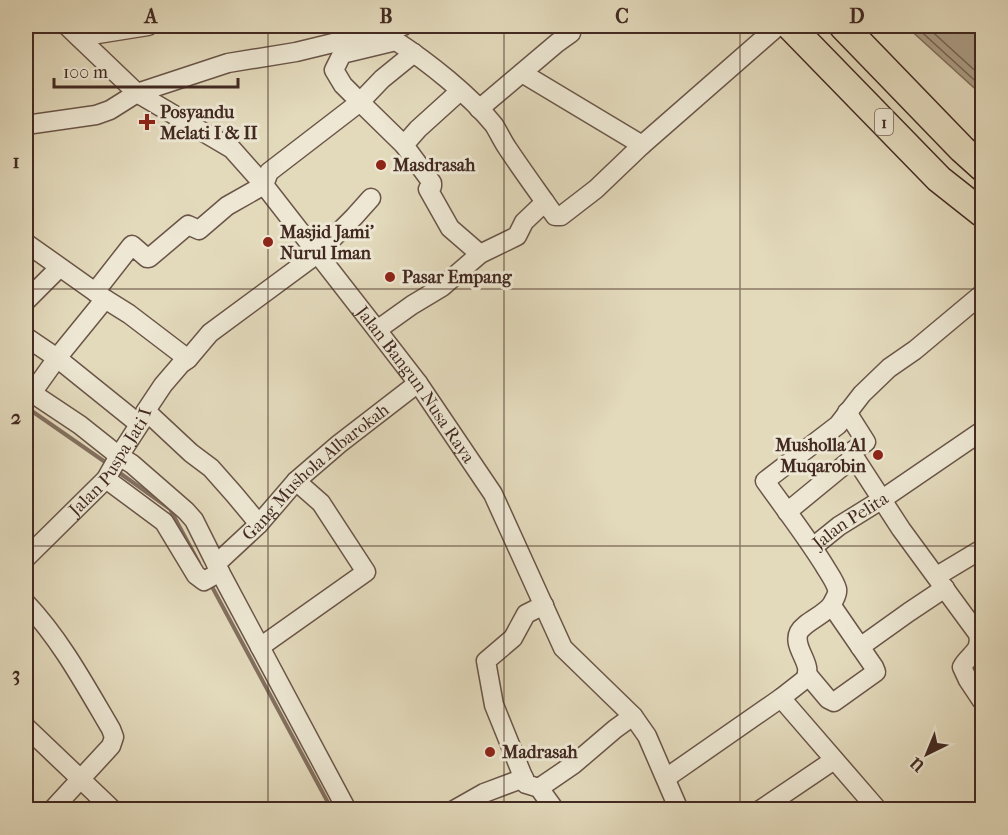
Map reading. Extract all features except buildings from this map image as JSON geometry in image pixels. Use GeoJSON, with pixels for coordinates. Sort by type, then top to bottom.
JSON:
{"type":"FeatureCollection","features":[{"type":"Feature","properties":{"kind":"highway","name":"1"},"geometry":{"type":"LineString","coordinates":[[790,26],[939,179],[982,213]]}},
{"type":"Feature","properties":{"kind":"highway","name":"1"},"geometry":{"type":"LineString","coordinates":[[854,31],[962,150],[982,166]]}},
{"type":"Feature","properties":{"kind":"street"},"geometry":{"type":"LineString","coordinates":[[70,28],[148,26]]}},
{"type":"Feature","properties":{"kind":"street"},"geometry":{"type":"LineString","coordinates":[[26,124],[96,115],[110,110],[137,93],[228,63],[296,52],[403,26]]}},
{"type":"Feature","properties":{"kind":"street"},"geometry":{"type":"LineString","coordinates":[[479,109],[572,33],[568,27],[570,26]]}},
{"type":"Feature","properties":{"kind":"street"},"geometry":{"type":"LineString","coordinates":[[480,254],[450,228],[428,189],[432,183],[404,145],[343,85],[334,70],[342,54],[396,41],[414,53],[479,109],[494,126],[555,216],[561,216],[596,189],[642,145],[778,26]]}},
{"type":"Feature","properties":{"kind":"street","name":"Jalan Bangun Nusa Raya"},"geometry":{"type":"LineString","coordinates":[[70,28],[137,93],[232,149],[264,184],[418,383],[492,494],[563,648],[633,716],[647,735],[679,810]]}},
{"type":"Feature","properties":{"kind":"street"},"geometry":{"type":"LineString","coordinates":[[214,573],[204,581],[195,575],[164,522],[112,467],[80,425],[29,391],[57,358],[132,245],[149,258],[188,225],[199,230],[228,206],[264,184],[269,172],[360,102],[414,53]]}},
{"type":"Feature","properties":{"kind":"street"},"geometry":{"type":"LineString","coordinates":[[524,72],[527,76],[642,145]]}},
{"type":"Feature","properties":{"kind":"street"},"geometry":{"type":"LineString","coordinates":[[404,145],[460,91]]}},
{"type":"Feature","properties":{"kind":"street","name":"Jalan Puspa Jati I"},"geometry":{"type":"LineString","coordinates":[[26,558],[112,467],[142,418],[181,364],[210,333],[317,254],[371,198]]}},
{"type":"Feature","properties":{"kind":"street"},"geometry":{"type":"LineString","coordinates":[[377,330],[442,287],[480,254],[517,236],[524,222],[545,202]]}},
{"type":"Feature","properties":{"kind":"street"},"geometry":{"type":"LineString","coordinates":[[26,243],[59,268],[129,314],[188,359]]}},
{"type":"Feature","properties":{"kind":"street"},"geometry":{"type":"LineString","coordinates":[[26,301],[59,268]]}},
{"type":"Feature","properties":{"kind":"street"},"geometry":{"type":"LineString","coordinates":[[813,547],[765,481],[838,425],[862,394],[889,368],[915,350],[982,294]]}},
{"type":"Feature","properties":{"kind":"street"},"geometry":{"type":"LineString","coordinates":[[26,337],[211,468],[259,524]]}},
{"type":"Feature","properties":{"kind":"street","name":"Gang Mushola Albarokah"},"geometry":{"type":"LineString","coordinates":[[214,573],[296,481],[339,444],[418,383]]}},
{"type":"Feature","properties":{"kind":"street"},"geometry":{"type":"LineString","coordinates":[[847,412],[866,442],[851,452],[881,500],[980,632],[978,646],[962,668],[982,700]]}},
{"type":"Feature","properties":{"kind":"street","name":"Jalan Pelita"},"geometry":{"type":"LineString","coordinates":[[832,606],[837,590],[813,547],[839,526],[980,438]]}},
{"type":"Feature","properties":{"kind":"street"},"geometry":{"type":"LineString","coordinates":[[787,512],[855,457]]}},
{"type":"Feature","properties":{"kind":"street"},"geometry":{"type":"LineString","coordinates":[[112,467],[132,464],[194,520],[214,573],[260,647],[346,810]]}},
{"type":"Feature","properties":{"kind":"street"},"geometry":{"type":"LineString","coordinates":[[260,647],[366,572],[321,503],[296,481]]}},
{"type":"Feature","properties":{"kind":"street"},"geometry":{"type":"LineString","coordinates":[[860,647],[909,612],[941,582],[982,549]]}},
{"type":"Feature","properties":{"kind":"street"},"geometry":{"type":"LineString","coordinates":[[26,603],[68,657],[114,737],[111,746],[52,810]]}},
{"type":"Feature","properties":{"kind":"street"},"geometry":{"type":"LineString","coordinates":[[544,605],[526,614],[513,638],[486,661],[494,705],[526,784],[539,788],[555,810]]}},
{"type":"Feature","properties":{"kind":"street"},"geometry":{"type":"LineString","coordinates":[[666,778],[804,680],[808,670],[797,641],[800,631],[832,606],[876,672],[834,702],[828,699],[807,674]]}},
{"type":"Feature","properties":{"kind":"street"},"geometry":{"type":"LineString","coordinates":[[780,698],[878,810]]}},
{"type":"Feature","properties":{"kind":"street"},"geometry":{"type":"LineString","coordinates":[[539,788],[574,764],[633,716]]}},
{"type":"Feature","properties":{"kind":"street"},"geometry":{"type":"LineString","coordinates":[[26,727],[111,809]]}},
{"type":"Feature","properties":{"kind":"street"},"geometry":{"type":"LineString","coordinates":[[764,809],[834,760]]}},
{"type":"Feature","properties":{"kind":"street"},"geometry":{"type":"LineString","coordinates":[[454,810],[488,801],[524,778]]}},
{"type":"Feature","properties":{"kind":"water"},"geometry":{"type":"Polygon","coordinates":[[[906,26],[978,26],[982,29],[982,95],[906,26]]]}},
{"type":"Feature","properties":{"kind":"waterway"},"geometry":{"type":"LineString","coordinates":[[26,407],[108,464]]}},
{"type":"Feature","properties":{"kind":"waterway"},"geometry":{"type":"LineString","coordinates":[[117,471],[170,509],[199,563]]}},
{"type":"Feature","properties":{"kind":"waterway"},"geometry":{"type":"LineString","coordinates":[[210,583],[332,810]]}},
{"type":"Feature","properties":{"kind":"place","name":"Posyandu Melati I & II"},"geometry":{"type":"Point","coordinates":[147,122]}},
{"type":"Feature","properties":{"kind":"place","name":"Masdrasah"},"geometry":{"type":"Point","coordinates":[381,165]}},
{"type":"Feature","properties":{"kind":"place","name":"Masjid Jami' Nurul Iman"},"geometry":{"type":"Point","coordinates":[268,242]}},
{"type":"Feature","properties":{"kind":"place","name":"Pasar Empang"},"geometry":{"type":"Point","coordinates":[390,277]}},
{"type":"Feature","properties":{"kind":"place","name":"Musholla Al Muqarobin"},"geometry":{"type":"Point","coordinates":[878,455]}},
{"type":"Feature","properties":{"kind":"place","name":"Madrasah"},"geometry":{"type":"Point","coordinates":[490,752]}}]}
